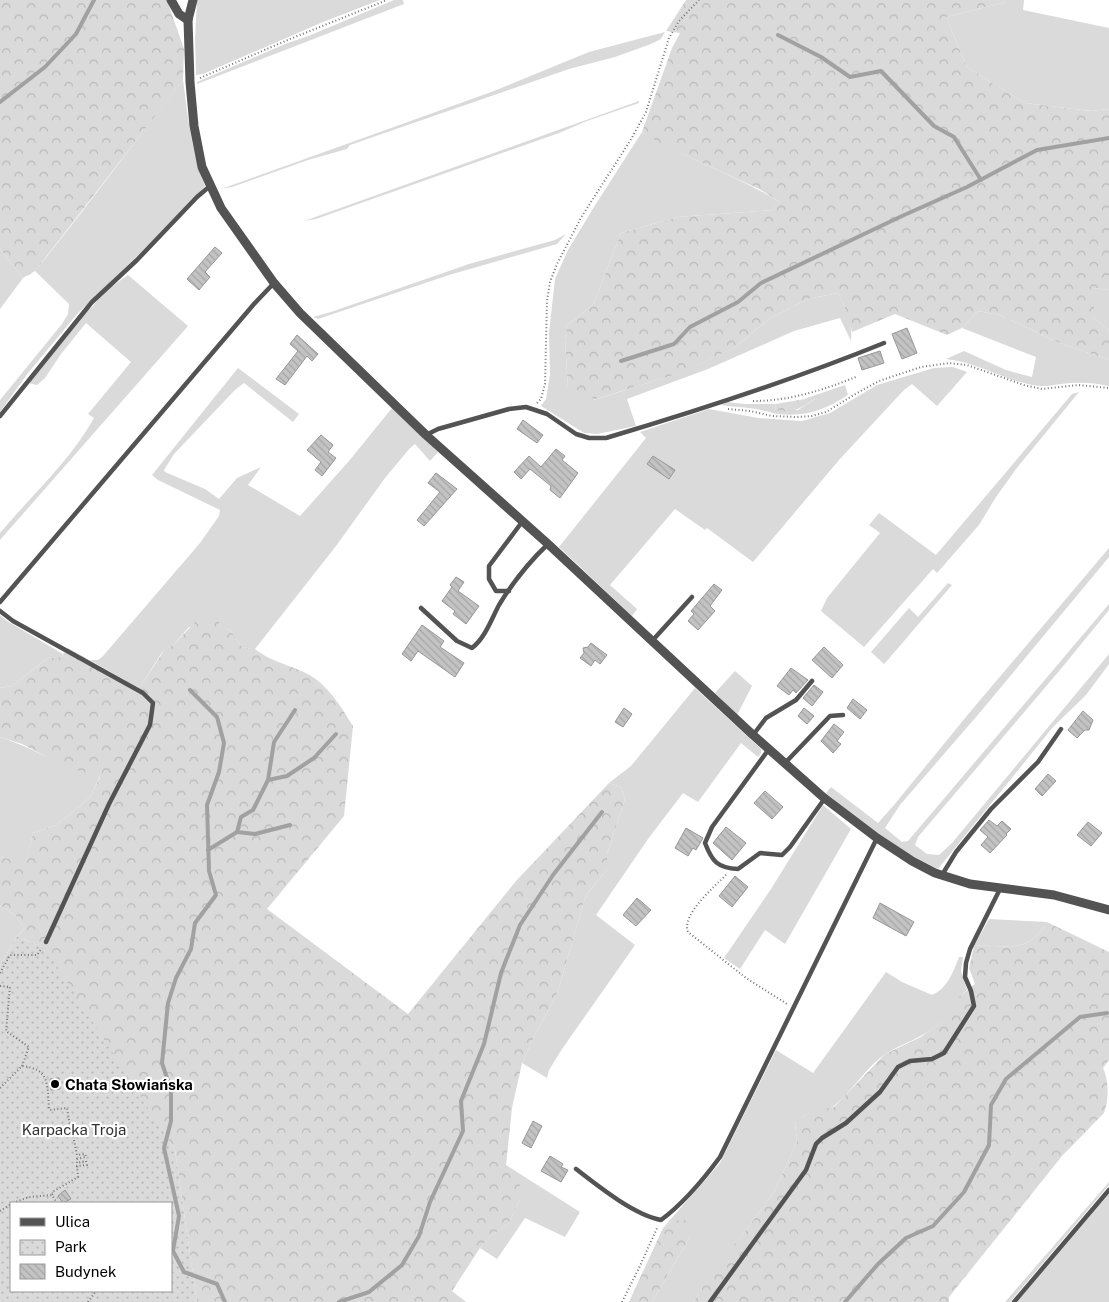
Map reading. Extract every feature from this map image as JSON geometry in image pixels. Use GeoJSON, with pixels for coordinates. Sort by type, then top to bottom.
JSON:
{"type":"FeatureCollection","features":[{"type":"Feature","properties":{"kind":"street"},"geometry":{"type":"LineString","coordinates":[[171,0],[179,14],[188,20]]}},
{"type":"Feature","properties":{"kind":"street"},"geometry":{"type":"LineString","coordinates":[[193,0],[188,20],[190,82],[194,126],[202,167],[221,208],[274,283],[300,313],[426,435],[548,544],[753,735],[825,798],[877,838],[912,861],[942,875],[970,884],[1054,895],[1109,910]]}},
{"type":"Feature","properties":{"kind":"lane"},"geometry":{"type":"LineString","coordinates":[[0,416],[92,302],[138,260],[197,197],[210,186]]}},
{"type":"Feature","properties":{"kind":"lane"},"geometry":{"type":"LineString","coordinates":[[0,602],[274,283]]}},
{"type":"Feature","properties":{"kind":"lane"},"geometry":{"type":"LineString","coordinates":[[426,435],[438,429],[526,406],[547,414],[576,434],[589,438],[606,438],[713,405],[845,358],[884,342]]}},
{"type":"Feature","properties":{"kind":"lane"},"geometry":{"type":"LineString","coordinates":[[509,591],[496,591],[489,579],[489,566],[522,522]]}},
{"type":"Feature","properties":{"kind":"lane"},"geometry":{"type":"LineString","coordinates":[[421,608],[457,641],[472,648],[478,643],[526,565],[548,544]]}},
{"type":"Feature","properties":{"kind":"lane"},"geometry":{"type":"LineString","coordinates":[[652,641],[692,597]]}},
{"type":"Feature","properties":{"kind":"lane"},"geometry":{"type":"LineString","coordinates":[[0,611],[13,621],[143,693],[153,703],[150,725],[109,804],[46,942]]}},
{"type":"Feature","properties":{"kind":"lane"},"geometry":{"type":"LineString","coordinates":[[753,735],[766,718],[796,700],[812,681]]}},
{"type":"Feature","properties":{"kind":"lane"},"geometry":{"type":"LineString","coordinates":[[786,763],[830,716],[843,715]]}},
{"type":"Feature","properties":{"kind":"lane"},"geometry":{"type":"LineString","coordinates":[[942,875],[956,852],[991,809],[1038,762],[1061,729]]}},
{"type":"Feature","properties":{"kind":"lane"},"geometry":{"type":"LineString","coordinates":[[769,749],[712,827],[706,843],[711,858],[723,868],[738,869],[760,853],[782,855],[790,847],[825,798]]}},
{"type":"Feature","properties":{"kind":"lane"},"geometry":{"type":"LineString","coordinates":[[576,1169],[599,1188],[650,1218],[661,1220],[703,1180],[720,1156],[877,838]]}},
{"type":"Feature","properties":{"kind":"lane"},"geometry":{"type":"LineString","coordinates":[[710,1302],[806,1170],[816,1144],[822,1138],[846,1124],[870,1102],[880,1092],[898,1067],[910,1061],[932,1059],[944,1053],[974,1006],[971,991],[965,977],[966,963],[970,949],[1000,888]]}},
{"type":"Feature","properties":{"kind":"lane"},"geometry":{"type":"LineString","coordinates":[[1014,1302],[1109,1190]]}},
{"type":"Feature","properties":{"kind":"path"},"geometry":{"type":"LineString","coordinates":[[190,82],[290,38],[387,0]]}},
{"type":"Feature","properties":{"kind":"path"},"geometry":{"type":"LineString","coordinates":[[531,408],[541,400],[545,384],[548,302],[550,282],[557,264],[582,216],[625,149],[646,112],[669,38],[679,21],[699,0]]}},
{"type":"Feature","properties":{"kind":"path"},"geometry":{"type":"LineString","coordinates":[[713,405],[734,411],[750,411],[772,416],[812,416],[826,412],[857,392],[879,381],[921,367],[949,363],[967,365],[1024,385],[1042,389],[1078,386],[1109,388]]}},
{"type":"Feature","properties":{"kind":"path"},"geometry":{"type":"LineString","coordinates":[[752,400],[787,398],[818,392],[856,377]]}},
{"type":"Feature","properties":{"kind":"path"},"geometry":{"type":"LineString","coordinates":[[732,869],[699,903],[690,916],[686,928],[688,932],[746,978],[786,1002],[793,1009]]}},
{"type":"Feature","properties":{"kind":"path"},"geometry":{"type":"LineString","coordinates":[[0,973],[10,955],[37,956],[46,942]]}},
{"type":"Feature","properties":{"kind":"path"},"geometry":{"type":"LineString","coordinates":[[0,986],[10,987],[6,1031],[29,1047],[22,1066],[0,1088]]}},
{"type":"Feature","properties":{"kind":"path"},"geometry":{"type":"LineString","coordinates":[[22,1066],[34,1068],[42,1072],[46,1078],[50,1110],[67,1108],[71,1132],[81,1131],[81,1133],[73,1135],[74,1142],[77,1155],[86,1154],[86,1158],[77,1159],[77,1163],[86,1160],[87,1165],[77,1166],[78,1177],[54,1191],[52,1195]]}},
{"type":"Feature","properties":{"kind":"path"},"geometry":{"type":"LineString","coordinates":[[52,1195],[56,1202]]}},
{"type":"Feature","properties":{"kind":"path"},"geometry":{"type":"LineString","coordinates":[[16,1202],[29,1196],[52,1195]]}},
{"type":"Feature","properties":{"kind":"path"},"geometry":{"type":"LineString","coordinates":[[622,1302],[661,1220]]}},
{"type":"Feature","properties":{"kind":"green space"},"geometry":{"type":"Polygon","coordinates":[[[0,0],[167,0],[184,49],[183,80],[35,271],[23,278],[0,249],[0,0]]]}},
{"type":"Feature","properties":{"kind":"green space"},"geometry":{"type":"Polygon","coordinates":[[[197,0],[380,0],[323,22],[203,74],[196,75],[197,0]]]}},
{"type":"Feature","properties":{"kind":"green space"},"geometry":{"type":"Polygon","coordinates":[[[394,0],[403,0],[404,4],[197,84],[197,82],[285,44],[394,0]]]}},
{"type":"Feature","properties":{"kind":"green space"},"geometry":{"type":"Polygon","coordinates":[[[686,0],[1006,0],[1006,2],[946,17],[967,67],[1025,103],[1091,111],[1109,109],[1109,290],[1093,288],[1095,298],[1093,317],[1109,331],[1109,360],[1057,342],[1000,315],[978,311],[962,328],[947,335],[895,314],[852,332],[844,305],[838,293],[808,299],[769,319],[734,348],[683,372],[593,400],[592,393],[576,395],[568,388],[565,340],[567,325],[594,303],[621,233],[677,217],[773,210],[780,202],[759,189],[663,145],[642,132],[672,48],[680,33],[666,31],[686,0]]]}},
{"type":"Feature","properties":{"kind":"green space"},"geometry":{"type":"Polygon","coordinates":[[[1006,0],[1024,0],[1023,10],[1109,28],[1109,109],[1091,111],[1025,103],[967,67],[946,17],[1006,2],[1006,0]]]}},
{"type":"Feature","properties":{"kind":"green space"},"geometry":{"type":"Polygon","coordinates":[[[665,32],[661,39],[651,44],[615,57],[569,69],[350,145],[347,149],[221,189],[494,91],[589,52],[665,32]]]}},
{"type":"Feature","properties":{"kind":"green space"},"geometry":{"type":"Polygon","coordinates":[[[183,80],[193,147],[205,186],[158,236],[78,313],[28,373],[0,412],[0,400],[68,314],[69,304],[35,271],[183,80]]]}},
{"type":"Feature","properties":{"kind":"green space"},"geometry":{"type":"Polygon","coordinates":[[[639,101],[639,103],[559,133],[316,219],[304,221],[639,101]]]}},
{"type":"Feature","properties":{"kind":"green space"},"geometry":{"type":"Polygon","coordinates":[[[642,132],[676,151],[746,183],[780,202],[773,210],[677,217],[621,233],[594,303],[567,325],[565,340],[568,388],[592,392],[594,400],[682,372],[734,348],[769,319],[808,299],[838,293],[848,317],[851,341],[840,318],[794,331],[708,369],[627,399],[636,426],[597,434],[584,433],[541,406],[546,399],[550,374],[549,333],[555,279],[568,250],[642,132]]]}},
{"type":"Feature","properties":{"kind":"green space"},"geometry":{"type":"Polygon","coordinates":[[[566,234],[557,244],[449,275],[318,319],[313,317],[469,264],[555,240],[566,234]]]}},
{"type":"Feature","properties":{"kind":"green space"},"geometry":{"type":"Polygon","coordinates":[[[0,249],[23,278],[0,309],[0,249]]]}},
{"type":"Feature","properties":{"kind":"green space"},"geometry":{"type":"Polygon","coordinates":[[[128,275],[188,326],[0,540],[0,533],[74,449],[94,418],[88,414],[131,362],[86,323],[61,354],[45,378],[37,385],[28,383],[82,316],[104,292],[128,275]]]}},
{"type":"Feature","properties":{"kind":"green space"},"geometry":{"type":"Polygon","coordinates":[[[1093,288],[1109,290],[1109,331],[1093,317],[1093,288]]]}},
{"type":"Feature","properties":{"kind":"green space"},"geometry":{"type":"Polygon","coordinates":[[[978,311],[1000,315],[1057,342],[1109,360],[1109,386],[1095,383],[1070,383],[1037,386],[1010,379],[968,363],[946,359],[964,351],[1006,370],[1032,377],[1036,357],[962,328],[978,311]]]}},
{"type":"Feature","properties":{"kind":"green space"},"geometry":{"type":"Polygon","coordinates":[[[953,367],[967,372],[937,406],[912,384],[904,390],[839,460],[753,562],[707,528],[705,530],[675,509],[610,585],[637,609],[632,616],[559,547],[646,438],[640,432],[709,409],[758,418],[802,421],[830,413],[877,385],[934,368],[953,367]]]}},
{"type":"Feature","properties":{"kind":"green space"},"geometry":{"type":"Polygon","coordinates":[[[238,368],[299,414],[293,422],[244,383],[174,454],[164,470],[165,472],[205,489],[219,499],[237,478],[261,467],[248,485],[300,516],[349,461],[392,408],[438,452],[430,461],[415,444],[410,448],[255,649],[242,646],[230,630],[223,628],[219,624],[189,627],[174,644],[165,649],[140,687],[135,686],[90,660],[98,660],[103,656],[200,543],[219,516],[220,510],[158,480],[152,475],[238,368]]]}},
{"type":"Feature","properties":{"kind":"green space"},"geometry":{"type":"Polygon","coordinates":[[[845,385],[848,395],[831,405],[806,413],[788,415],[721,405],[727,402],[775,404],[776,410],[798,410],[817,398],[801,400],[845,385]]]}},
{"type":"Feature","properties":{"kind":"green space"},"geometry":{"type":"Polygon","coordinates":[[[1079,392],[1016,469],[979,525],[937,573],[933,569],[864,647],[821,611],[827,598],[880,533],[869,525],[879,513],[936,555],[1072,394],[1079,392]]]}},
{"type":"Feature","properties":{"kind":"green space"},"geometry":{"type":"Polygon","coordinates":[[[818,397],[803,407],[794,410],[776,410],[775,404],[818,397]]]}},
{"type":"Feature","properties":{"kind":"green space"},"geometry":{"type":"Polygon","coordinates":[[[1109,548],[1109,557],[900,805],[885,828],[902,842],[908,841],[1109,604],[1109,610],[1060,670],[918,837],[915,845],[927,854],[939,855],[952,843],[1109,654],[1109,664],[1086,695],[1053,727],[938,869],[889,844],[826,793],[831,787],[878,823],[1109,548]]]}},
{"type":"Feature","properties":{"kind":"green space"},"geometry":{"type":"Polygon","coordinates":[[[948,583],[952,585],[884,664],[871,652],[909,608],[918,617],[948,583]]]}},
{"type":"Feature","properties":{"kind":"green space"},"geometry":{"type":"Polygon","coordinates":[[[0,615],[63,654],[61,657],[48,658],[12,686],[0,688],[0,615]]]}},
{"type":"Feature","properties":{"kind":"green space"},"geometry":{"type":"Polygon","coordinates":[[[212,615],[218,619],[222,626],[230,630],[237,641],[245,648],[255,649],[317,680],[332,696],[353,726],[344,816],[267,909],[408,1014],[516,881],[609,783],[621,787],[625,799],[607,854],[607,870],[586,895],[557,994],[522,1063],[512,1108],[506,1165],[520,1174],[520,1199],[509,1223],[491,1236],[480,1248],[452,1291],[466,1302],[197,1302],[175,1150],[43,948],[17,936],[25,928],[16,916],[0,905],[0,857],[26,862],[33,833],[56,825],[73,812],[90,797],[100,777],[66,767],[22,744],[0,737],[0,688],[12,686],[48,658],[61,657],[68,648],[135,686],[140,687],[165,649],[174,644],[201,616],[212,615]]]}},
{"type":"Feature","properties":{"kind":"green space"},"geometry":{"type":"Polygon","coordinates":[[[735,671],[752,686],[737,715],[715,693],[735,671]]]}},
{"type":"Feature","properties":{"kind":"green space"},"geometry":{"type":"Polygon","coordinates":[[[695,688],[761,749],[761,753],[758,757],[741,743],[698,802],[683,793],[648,839],[596,915],[635,945],[562,1049],[549,1070],[547,1078],[522,1063],[557,994],[586,895],[607,870],[607,854],[625,799],[621,787],[609,783],[631,766],[695,688]]]}},
{"type":"Feature","properties":{"kind":"green space"},"geometry":{"type":"Polygon","coordinates":[[[0,737],[74,768],[100,776],[90,797],[73,812],[56,825],[33,833],[26,863],[0,857],[0,737]]]}},
{"type":"Feature","properties":{"kind":"green space"},"geometry":{"type":"Polygon","coordinates":[[[823,805],[851,829],[785,944],[765,930],[740,969],[724,958],[771,889],[823,805]]]}},
{"type":"Feature","properties":{"kind":"green space"},"geometry":{"type":"Polygon","coordinates":[[[0,905],[16,916],[25,928],[17,936],[0,966],[0,905]]]}},
{"type":"Feature","properties":{"kind":"green space"},"geometry":{"type":"Polygon","coordinates":[[[989,919],[1047,922],[1040,933],[1024,944],[1015,946],[974,946],[989,919]]]}},
{"type":"Feature","properties":{"kind":"green space"},"geometry":{"type":"Polygon","coordinates":[[[1047,922],[1109,952],[1109,1060],[1103,1068],[1107,1084],[1106,1108],[1104,1113],[1062,1156],[949,1297],[949,1302],[693,1302],[722,1258],[747,1229],[774,1192],[797,1142],[795,1124],[800,1118],[813,1111],[834,1107],[885,1054],[921,1037],[938,1024],[959,997],[975,984],[969,968],[974,946],[1015,946],[1024,944],[1040,933],[1047,922]]]}},
{"type":"Feature","properties":{"kind":"green space","name":"Karpacka Troja"},"geometry":{"type":"Polygon","coordinates":[[[17,936],[43,948],[55,963],[175,1150],[197,1302],[0,1302],[0,966],[17,936]]]}},
{"type":"Feature","properties":{"kind":"green space"},"geometry":{"type":"Polygon","coordinates":[[[959,957],[963,957],[961,971],[967,990],[941,1021],[925,1033],[893,1049],[880,1058],[848,1093],[831,1108],[812,1112],[795,1124],[797,1142],[774,1192],[722,1259],[693,1302],[652,1302],[690,1237],[673,1221],[663,1228],[720,1163],[776,1050],[813,1073],[886,972],[902,982],[932,995],[946,984],[959,957]]]}},
{"type":"Feature","properties":{"kind":"green space"},"geometry":{"type":"Polygon","coordinates":[[[520,1174],[580,1212],[565,1237],[525,1218],[497,1259],[480,1248],[491,1236],[509,1223],[520,1199],[520,1174]]]}},
{"type":"Feature","properties":{"kind":"green space"},"geometry":{"type":"Polygon","coordinates":[[[1109,1182],[1109,1185],[1010,1302],[1005,1302],[1109,1182]]]}},
{"type":"Feature","properties":{"kind":"green space"},"geometry":{"type":"Polygon","coordinates":[[[1109,1194],[1109,1302],[1017,1302],[1109,1194]]]}},
{"type":"Feature","properties":{"kind":"green space"},"geometry":{"type":"Polygon","coordinates":[[[686,1220],[690,1237],[652,1302],[629,1302],[663,1228],[673,1221],[686,1220]]]}},
{"type":"Feature","properties":{"kind":"building"},"geometry":{"type":"Polygon","coordinates":[[[215,247],[222,253],[205,272],[210,277],[199,290],[187,279],[215,247]]]}},
{"type":"Feature","properties":{"kind":"building"},"geometry":{"type":"Polygon","coordinates":[[[907,328],[917,353],[902,359],[892,334],[907,328]]]}},
{"type":"Feature","properties":{"kind":"building"},"geometry":{"type":"Polygon","coordinates":[[[297,335],[318,354],[312,361],[307,356],[285,385],[276,379],[298,351],[290,344],[297,335]]]}},
{"type":"Feature","properties":{"kind":"building"},"geometry":{"type":"Polygon","coordinates":[[[880,351],[884,363],[862,370],[858,358],[880,351]]]}},
{"type":"Feature","properties":{"kind":"building"},"geometry":{"type":"Polygon","coordinates":[[[523,420],[543,435],[537,443],[517,429],[523,420]]]}},
{"type":"Feature","properties":{"kind":"building"},"geometry":{"type":"Polygon","coordinates":[[[321,435],[333,445],[328,452],[336,458],[322,476],[315,470],[321,462],[307,450],[321,435]]]}},
{"type":"Feature","properties":{"kind":"building"},"geometry":{"type":"Polygon","coordinates":[[[556,449],[565,456],[562,460],[578,473],[560,498],[550,490],[551,486],[530,469],[521,479],[514,472],[529,456],[541,467],[556,449]]]}},
{"type":"Feature","properties":{"kind":"building"},"geometry":{"type":"Polygon","coordinates":[[[653,456],[675,470],[669,479],[647,464],[653,456]]]}},
{"type":"Feature","properties":{"kind":"building"},"geometry":{"type":"Polygon","coordinates":[[[436,473],[457,489],[424,526],[417,520],[440,492],[428,483],[436,473]]]}},
{"type":"Feature","properties":{"kind":"building"},"geometry":{"type":"Polygon","coordinates":[[[456,577],[464,582],[458,591],[479,606],[466,624],[453,614],[455,611],[442,601],[452,587],[450,585],[456,577]]]}},
{"type":"Feature","properties":{"kind":"building"},"geometry":{"type":"Polygon","coordinates":[[[714,584],[722,590],[710,606],[715,611],[698,630],[688,621],[694,614],[691,611],[714,584]]]}},
{"type":"Feature","properties":{"kind":"building"},"geometry":{"type":"Polygon","coordinates":[[[422,625],[444,641],[440,647],[464,663],[455,677],[418,651],[411,661],[402,654],[422,625]]]}},
{"type":"Feature","properties":{"kind":"building"},"geometry":{"type":"Polygon","coordinates":[[[591,643],[607,655],[600,664],[595,660],[591,666],[580,658],[584,653],[583,648],[588,647],[591,643]]]}},
{"type":"Feature","properties":{"kind":"building"},"geometry":{"type":"Polygon","coordinates":[[[824,647],[843,665],[832,678],[812,660],[824,647]]]}},
{"type":"Feature","properties":{"kind":"building"},"geometry":{"type":"Polygon","coordinates":[[[791,668],[808,680],[796,693],[793,690],[789,695],[777,686],[791,668]]]}},
{"type":"Feature","properties":{"kind":"building"},"geometry":{"type":"Polygon","coordinates":[[[814,685],[823,692],[812,706],[803,698],[814,685]]]}},
{"type":"Feature","properties":{"kind":"building"},"geometry":{"type":"Polygon","coordinates":[[[853,699],[867,710],[860,719],[847,708],[853,699]]]}},
{"type":"Feature","properties":{"kind":"building"},"geometry":{"type":"Polygon","coordinates":[[[624,708],[632,714],[623,727],[615,722],[624,708]]]}},
{"type":"Feature","properties":{"kind":"building"},"geometry":{"type":"Polygon","coordinates":[[[804,708],[814,716],[807,724],[798,716],[804,708]]]}},
{"type":"Feature","properties":{"kind":"building"},"geometry":{"type":"Polygon","coordinates":[[[1083,711],[1093,720],[1089,730],[1085,730],[1077,738],[1068,730],[1083,711]]]}},
{"type":"Feature","properties":{"kind":"building"},"geometry":{"type":"Polygon","coordinates":[[[834,724],[844,732],[837,741],[841,744],[833,753],[821,741],[834,724]]]}},
{"type":"Feature","properties":{"kind":"building"},"geometry":{"type":"Polygon","coordinates":[[[1048,774],[1056,781],[1042,796],[1035,789],[1048,774]]]}},
{"type":"Feature","properties":{"kind":"building"},"geometry":{"type":"Polygon","coordinates":[[[765,791],[783,807],[772,819],[754,803],[765,791]]]}},
{"type":"Feature","properties":{"kind":"building"},"geometry":{"type":"Polygon","coordinates":[[[989,820],[997,826],[1002,821],[1011,829],[990,853],[981,845],[988,837],[980,830],[989,820]]]}},
{"type":"Feature","properties":{"kind":"building"},"geometry":{"type":"Polygon","coordinates":[[[1088,822],[1102,833],[1091,846],[1077,835],[1088,822]]]}},
{"type":"Feature","properties":{"kind":"building"},"geometry":{"type":"Polygon","coordinates":[[[726,827],[746,843],[732,860],[713,843],[726,827]]]}},
{"type":"Feature","properties":{"kind":"building"},"geometry":{"type":"Polygon","coordinates":[[[686,828],[703,838],[696,850],[693,848],[688,856],[675,848],[686,828]]]}},
{"type":"Feature","properties":{"kind":"building"},"geometry":{"type":"Polygon","coordinates":[[[735,876],[748,887],[732,907],[719,896],[735,876]]]}},
{"type":"Feature","properties":{"kind":"building"},"geometry":{"type":"Polygon","coordinates":[[[637,898],[651,910],[636,926],[623,915],[637,898]]]}},
{"type":"Feature","properties":{"kind":"building"},"geometry":{"type":"Polygon","coordinates":[[[880,903],[914,922],[906,936],[873,918],[880,903]]]}},
{"type":"Feature","properties":{"kind":"building","name":"Chata Słowiańska"},"geometry":{"type":"Polygon","coordinates":[[[59,1078],[60,1089],[51,1090],[50,1079],[59,1078]]]}},
{"type":"Feature","properties":{"kind":"building"},"geometry":{"type":"Polygon","coordinates":[[[533,1121],[542,1126],[531,1148],[522,1143],[533,1121]]]}},
{"type":"Feature","properties":{"kind":"building"},"geometry":{"type":"Polygon","coordinates":[[[550,1156],[563,1164],[561,1167],[568,1170],[561,1182],[541,1171],[550,1156]]]}},
{"type":"Feature","properties":{"kind":"building"},"geometry":{"type":"Polygon","coordinates":[[[65,1190],[71,1199],[62,1202],[58,1196],[65,1190]]]}},
{"type":"Feature","properties":{"kind":"waterway"},"geometry":{"type":"LineString","coordinates":[[0,102],[45,67],[76,34],[94,0]]}},
{"type":"Feature","properties":{"kind":"waterway"},"geometry":{"type":"LineString","coordinates":[[778,35],[821,57],[850,77],[881,71],[934,126],[954,137],[981,180]]}},
{"type":"Feature","properties":{"kind":"waterway"},"geometry":{"type":"LineString","coordinates":[[621,361],[674,344],[690,327],[738,302],[761,283],[967,187],[1037,150],[1109,138]]}},
{"type":"Feature","properties":{"kind":"waterway"},"geometry":{"type":"LineString","coordinates":[[190,690],[217,717],[224,743],[219,772],[207,805],[209,871],[216,895],[195,923],[191,949],[176,978],[168,1003],[162,1063],[171,1090],[171,1121],[164,1148],[179,1216],[173,1251],[184,1272],[217,1284],[225,1302]]}},
{"type":"Feature","properties":{"kind":"waterway"},"geometry":{"type":"LineString","coordinates":[[208,850],[237,832],[241,817],[253,810],[268,780],[274,742],[295,710]]}},
{"type":"Feature","properties":{"kind":"waterway"},"geometry":{"type":"LineString","coordinates":[[268,780],[287,776],[314,758],[336,734]]}},
{"type":"Feature","properties":{"kind":"waterway"},"geometry":{"type":"LineString","coordinates":[[339,1302],[369,1292],[402,1265],[419,1236],[430,1202],[463,1131],[461,1101],[484,1044],[501,973],[520,925],[553,875],[602,812]]}},
{"type":"Feature","properties":{"kind":"waterway"},"geometry":{"type":"LineString","coordinates":[[237,832],[255,834],[290,825]]}},
{"type":"Feature","properties":{"kind":"waterway"},"geometry":{"type":"LineString","coordinates":[[845,1302],[878,1264],[906,1238],[933,1226],[964,1192],[989,1145],[991,1105],[1006,1079],[1080,1017],[1107,1013]]}},
{"type":"Feature","properties":{"kind":"place","name":"Chata Słowiańska"},"geometry":{"type":"Point","coordinates":[55,1084]}}]}
